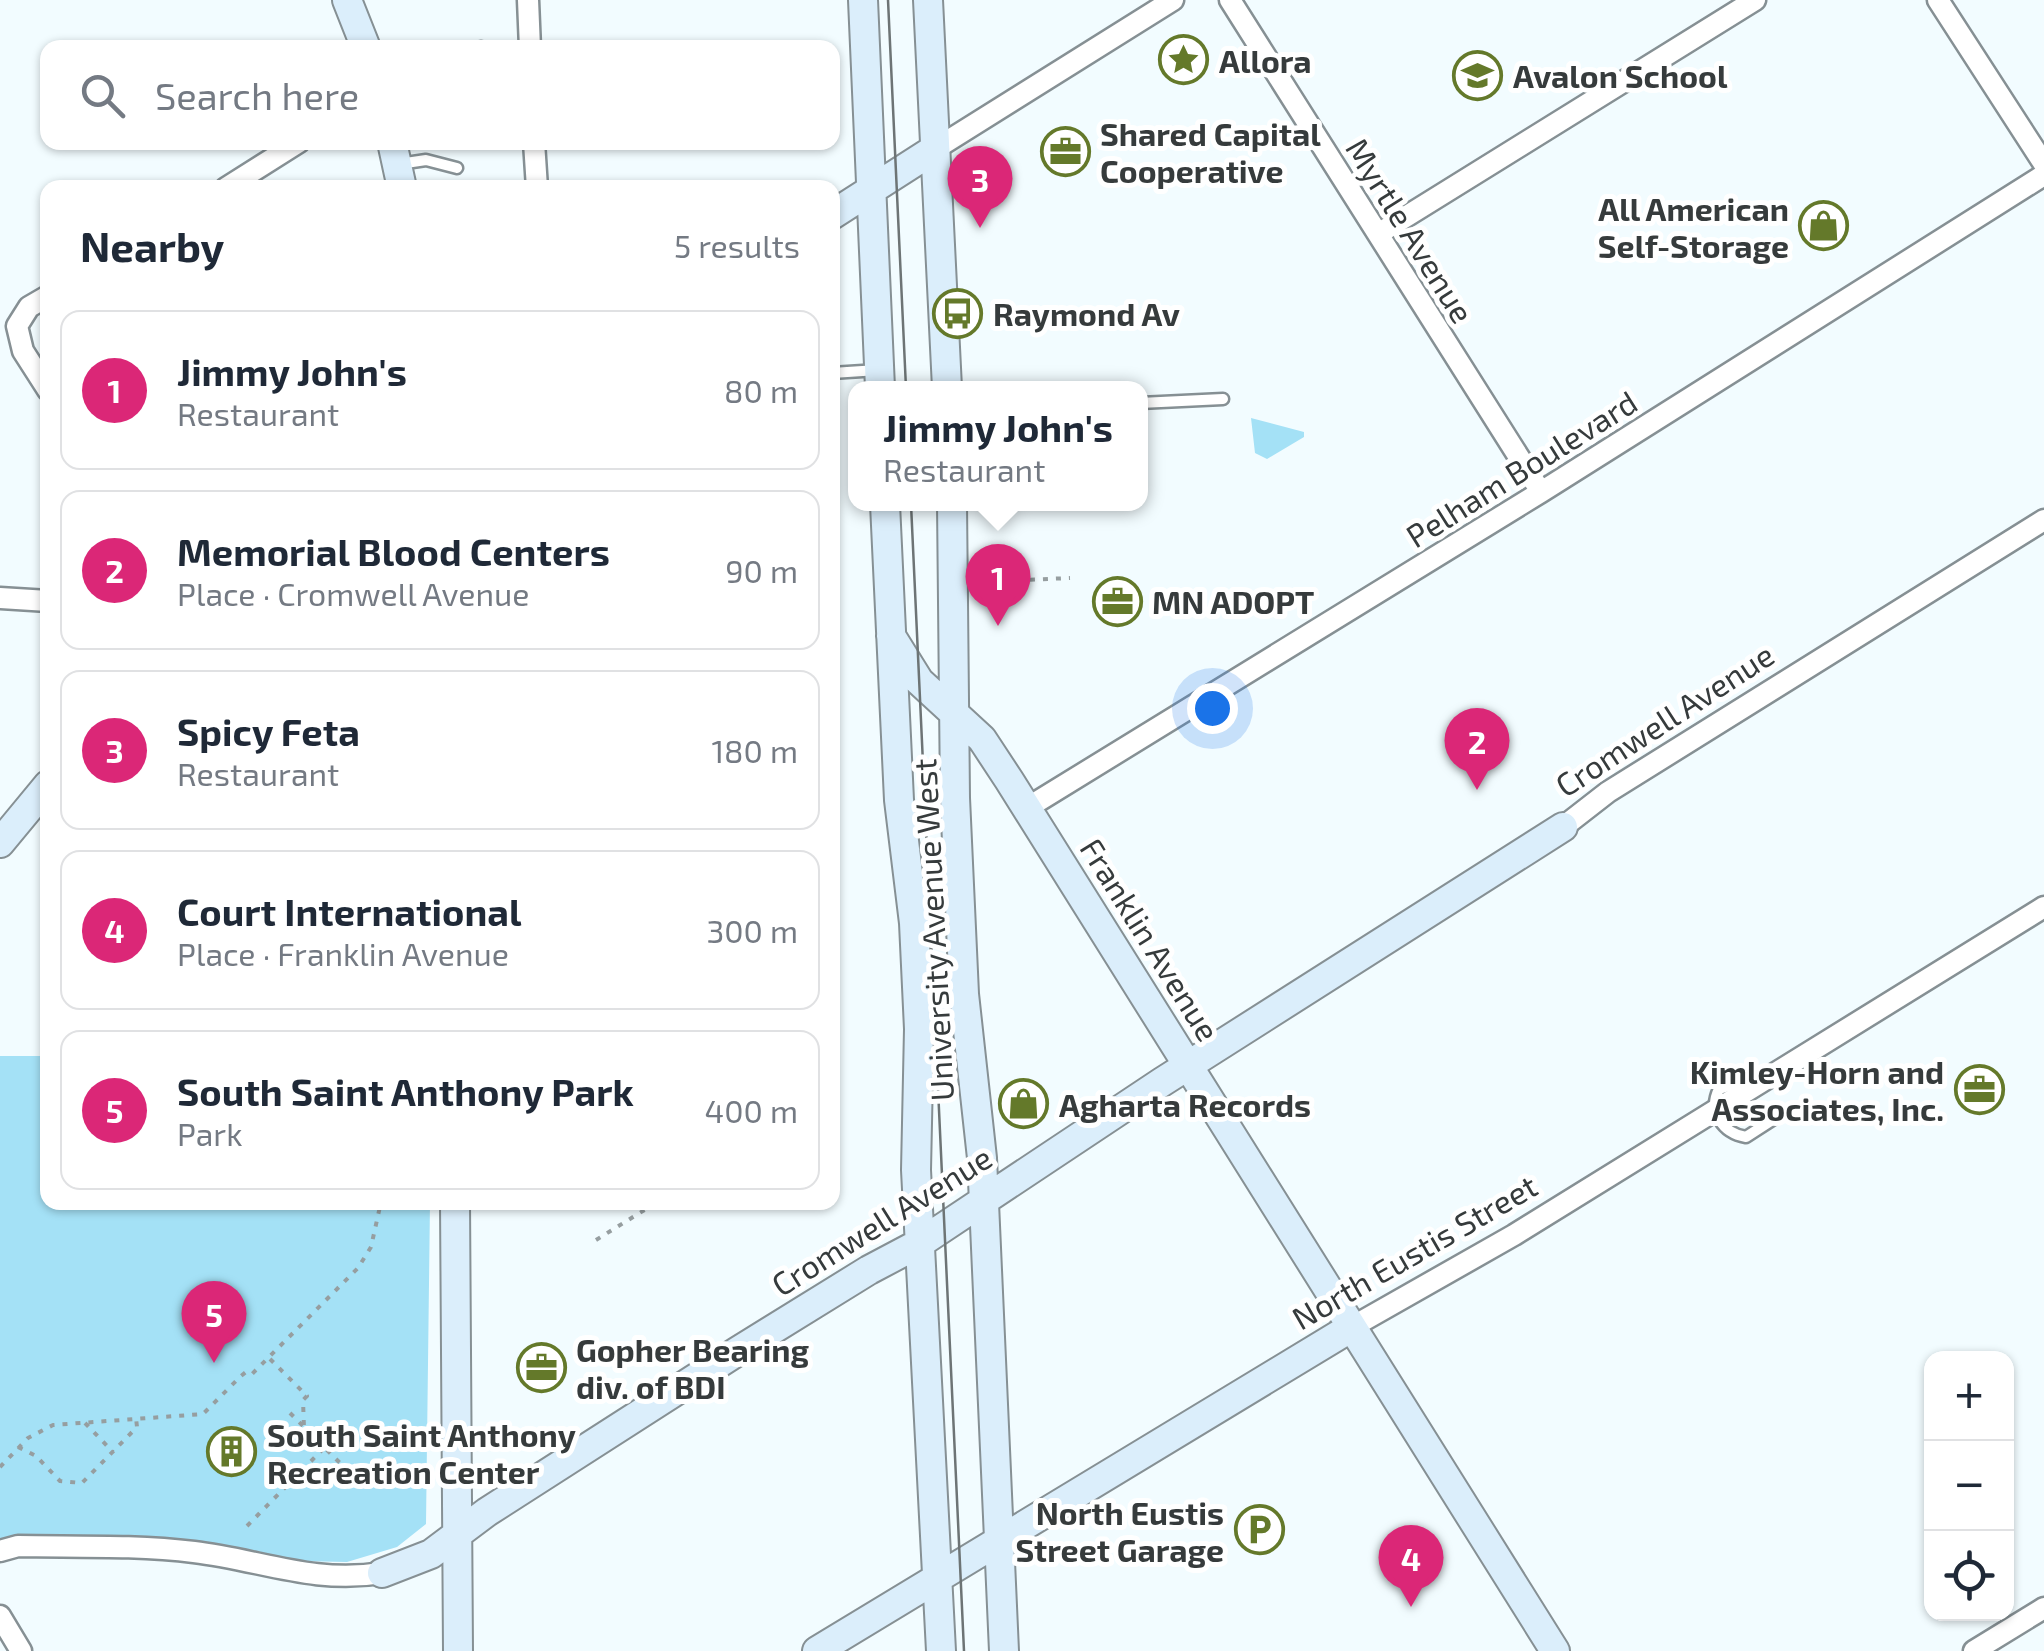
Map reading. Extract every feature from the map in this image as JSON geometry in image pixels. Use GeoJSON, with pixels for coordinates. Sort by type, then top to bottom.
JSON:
{"type":"FeatureCollection","features":[{"type":"Feature","properties":{"kind":"main road"},"geometry":{"type":"LineString","coordinates":[[347,0],[363,40]]}},
{"type":"Feature","properties":{"kind":"main road"},"geometry":{"type":"LineString","coordinates":[[863,0],[880,379]]}},
{"type":"Feature","properties":{"kind":"main road"},"geometry":{"type":"LineString","coordinates":[[928,0],[948,381]]}},
{"type":"Feature","properties":{"kind":"main road"},"geometry":{"type":"LineString","coordinates":[[840,209],[935,149]]}},
{"type":"Feature","properties":{"kind":"main road","name":"University Avenue West"},"geometry":{"type":"LineString","coordinates":[[886,511],[881,637],[916,959],[916,1170],[941,1651]]}},
{"type":"Feature","properties":{"kind":"main road","name":"University Avenue West"},"geometry":{"type":"LineString","coordinates":[[952,511],[955,798],[964,994],[982,1158],[1004,1651]]}},
{"type":"Feature","properties":{"kind":"main road","name":"Franklin Avenue"},"geometry":{"type":"LineString","coordinates":[[881,637],[919,681],[982,739],[1028,808],[1555,1651]]}},
{"type":"Feature","properties":{"kind":"main road"},"geometry":{"type":"LineString","coordinates":[[0,843],[40,795]]}},
{"type":"Feature","properties":{"kind":"main road","name":"Cromwell Avenue"},"geometry":{"type":"LineString","coordinates":[[382,1573],[431,1554],[459,1530],[738,1351],[920,1243],[1188,1065],[1562,826]]}},
{"type":"Feature","properties":{"kind":"main road"},"geometry":{"type":"LineString","coordinates":[[455,1210],[458,1651]]}},
{"type":"Feature","properties":{"kind":"main road","name":"North Eustis Street"},"geometry":{"type":"LineString","coordinates":[[817,1651],[1352,1327]]}},
{"type":"Feature","properties":{"kind":"street"},"geometry":{"type":"LineString","coordinates":[[528,0],[530,40]]}},
{"type":"Feature","properties":{"kind":"street"},"geometry":{"type":"LineString","coordinates":[[935,149],[1173,0]]}},
{"type":"Feature","properties":{"kind":"street","name":"Myrtle Avenue"},"geometry":{"type":"LineString","coordinates":[[1230,0],[1542,492]]}},
{"type":"Feature","properties":{"kind":"street"},"geometry":{"type":"LineString","coordinates":[[1378,234],[1755,0]]}},
{"type":"Feature","properties":{"kind":"street"},"geometry":{"type":"LineString","coordinates":[[1938,0],[2044,164]]}},
{"type":"Feature","properties":{"kind":"street"},"geometry":{"type":"LineString","coordinates":[[239,180],[287,150]]}},
{"type":"Feature","properties":{"kind":"street"},"geometry":{"type":"LineString","coordinates":[[535,150],[536,180]]}},
{"type":"Feature","properties":{"kind":"street","name":"Pelham Boulevard"},"geometry":{"type":"LineString","coordinates":[[1028,808],[1542,492],[2044,176]]}},
{"type":"Feature","properties":{"kind":"street"},"geometry":{"type":"LineString","coordinates":[[40,301],[29,307],[17,326],[22,350],[40,378]]}},
{"type":"Feature","properties":{"kind":"street","name":"Cromwell Avenue"},"geometry":{"type":"LineString","coordinates":[[1562,826],[1608,792],[2044,520]]}},
{"type":"Feature","properties":{"kind":"street"},"geometry":{"type":"LineString","coordinates":[[0,598],[40,600]]}},
{"type":"Feature","properties":{"kind":"street","name":"North Eustis Street"},"geometry":{"type":"LineString","coordinates":[[1352,1327],[1514,1235],[2044,907]]}},
{"type":"Feature","properties":{"kind":"street","name":"Cromwell Avenue"},"geometry":{"type":"LineString","coordinates":[[0,1551],[18,1546],[192,1552],[324,1577],[349,1579],[382,1573]]}},
{"type":"Feature","properties":{"kind":"street"},"geometry":{"type":"LineString","coordinates":[[1974,1651],[2044,1608]]}},
{"type":"Feature","properties":{"kind":"street"},"geometry":{"type":"LineString","coordinates":[[0,1616],[22,1651]]}},
{"type":"Feature","properties":{"kind":"lane"},"geometry":{"type":"LineString","coordinates":[[397,165],[426,160],[457,168]]}},
{"type":"Feature","properties":{"kind":"lane"},"geometry":{"type":"LineString","coordinates":[[840,374],[880,379]]}},
{"type":"Feature","properties":{"kind":"lane"},"geometry":{"type":"LineString","coordinates":[[1148,403],[1223,399]]}},
{"type":"Feature","properties":{"kind":"lane"},"geometry":{"type":"LineString","coordinates":[[1714,1112],[1732,1135],[1746,1137],[1784,1113]]}},
{"type":"Feature","properties":{"kind":"path"},"geometry":{"type":"LineString","coordinates":[[974,582],[1070,578]]}},
{"type":"Feature","properties":{"kind":"path"},"geometry":{"type":"LineString","coordinates":[[0,1468],[18,1446],[53,1425],[203,1414],[241,1376],[246,1372],[252,1374],[366,1258],[379,1210]]}},
{"type":"Feature","properties":{"kind":"path"},"geometry":{"type":"LineString","coordinates":[[596,1240],[644,1210]]}},
{"type":"Feature","properties":{"kind":"path"},"geometry":{"type":"LineString","coordinates":[[269,1357],[307,1396],[303,1400],[304,1428]]}},
{"type":"Feature","properties":{"kind":"path"},"geometry":{"type":"LineString","coordinates":[[290,1413],[358,1481]]}},
{"type":"Feature","properties":{"kind":"path"},"geometry":{"type":"LineString","coordinates":[[18,1446],[36,1456],[60,1481],[82,1484],[137,1427],[136,1418]]}},
{"type":"Feature","properties":{"kind":"path"},"geometry":{"type":"LineString","coordinates":[[84,1422],[113,1452]]}},
{"type":"Feature","properties":{"kind":"path"},"geometry":{"type":"LineString","coordinates":[[247,1526],[324,1448]]}},
{"type":"Feature","properties":{"kind":"shaded area"},"geometry":{"type":"Polygon","coordinates":[[[1251,418],[1304,432],[1304,437],[1267,459],[1255,453],[1251,418]]]}},
{"type":"Feature","properties":{"kind":"shaded area"},"geometry":{"type":"Polygon","coordinates":[[[0,1056],[40,1056],[40,1210],[430,1210],[426,1524],[397,1547],[347,1562],[298,1561],[172,1538],[0,1539],[0,1056]]]}},
{"type":"Feature","properties":{"kind":"tram line"},"geometry":{"type":"LineString","coordinates":[[888,0],[906,381]]}},
{"type":"Feature","properties":{"kind":"tram line"},"geometry":{"type":"LineString","coordinates":[[911,511],[964,1651]]}},
{"type":"Feature","properties":{"kind":"place","name":"Allora"},"geometry":{"type":"Point","coordinates":[1184,60]}},
{"type":"Feature","properties":{"kind":"place","name":"Avalon School"},"geometry":{"type":"Point","coordinates":[1478,75]}},
{"type":"Feature","properties":{"kind":"place","name":"Shared Capital Cooperative"},"geometry":{"type":"Point","coordinates":[1065,151]}},
{"type":"Feature","properties":{"kind":"place","name":"All American Self-Storage"},"geometry":{"type":"Point","coordinates":[1824,226]}},
{"type":"Feature","properties":{"kind":"place","name":"Spicy Feta"},"geometry":{"type":"Point","coordinates":[980,228]}},
{"type":"Feature","properties":{"kind":"place","name":"Raymond Av"},"geometry":{"type":"Point","coordinates":[958,313]}},
{"type":"Feature","properties":{"kind":"place","name":"MN ADOPT"},"geometry":{"type":"Point","coordinates":[1117,601]}},
{"type":"Feature","properties":{"kind":"place","name":"Jimmy John's"},"geometry":{"type":"Point","coordinates":[998,626]}},
{"type":"Feature","properties":{"kind":"place","name":"Memorial Blood Centers"},"geometry":{"type":"Point","coordinates":[1477,790]}},
{"type":"Feature","properties":{"kind":"place","name":"Kimley-Horn and Associates, Inc."},"geometry":{"type":"Point","coordinates":[1979,1089]}},
{"type":"Feature","properties":{"kind":"place","name":"Agharta Records"},"geometry":{"type":"Point","coordinates":[1024,1104]}},
{"type":"Feature","properties":{"kind":"place","name":"South Saint Anthony Park"},"geometry":{"type":"Point","coordinates":[214,1363]}},
{"type":"Feature","properties":{"kind":"place","name":"Gopher Bearing div. of BDI"},"geometry":{"type":"Point","coordinates":[541,1367]}},
{"type":"Feature","properties":{"kind":"place","name":"South Saint Anthony Recreation Center"},"geometry":{"type":"Point","coordinates":[232,1452]}},
{"type":"Feature","properties":{"kind":"place","name":"North Eustis Street Garage"},"geometry":{"type":"Point","coordinates":[1259,1530]}},
{"type":"Feature","properties":{"kind":"place","name":"Court International"},"geometry":{"type":"Point","coordinates":[1411,1607]}}]}
